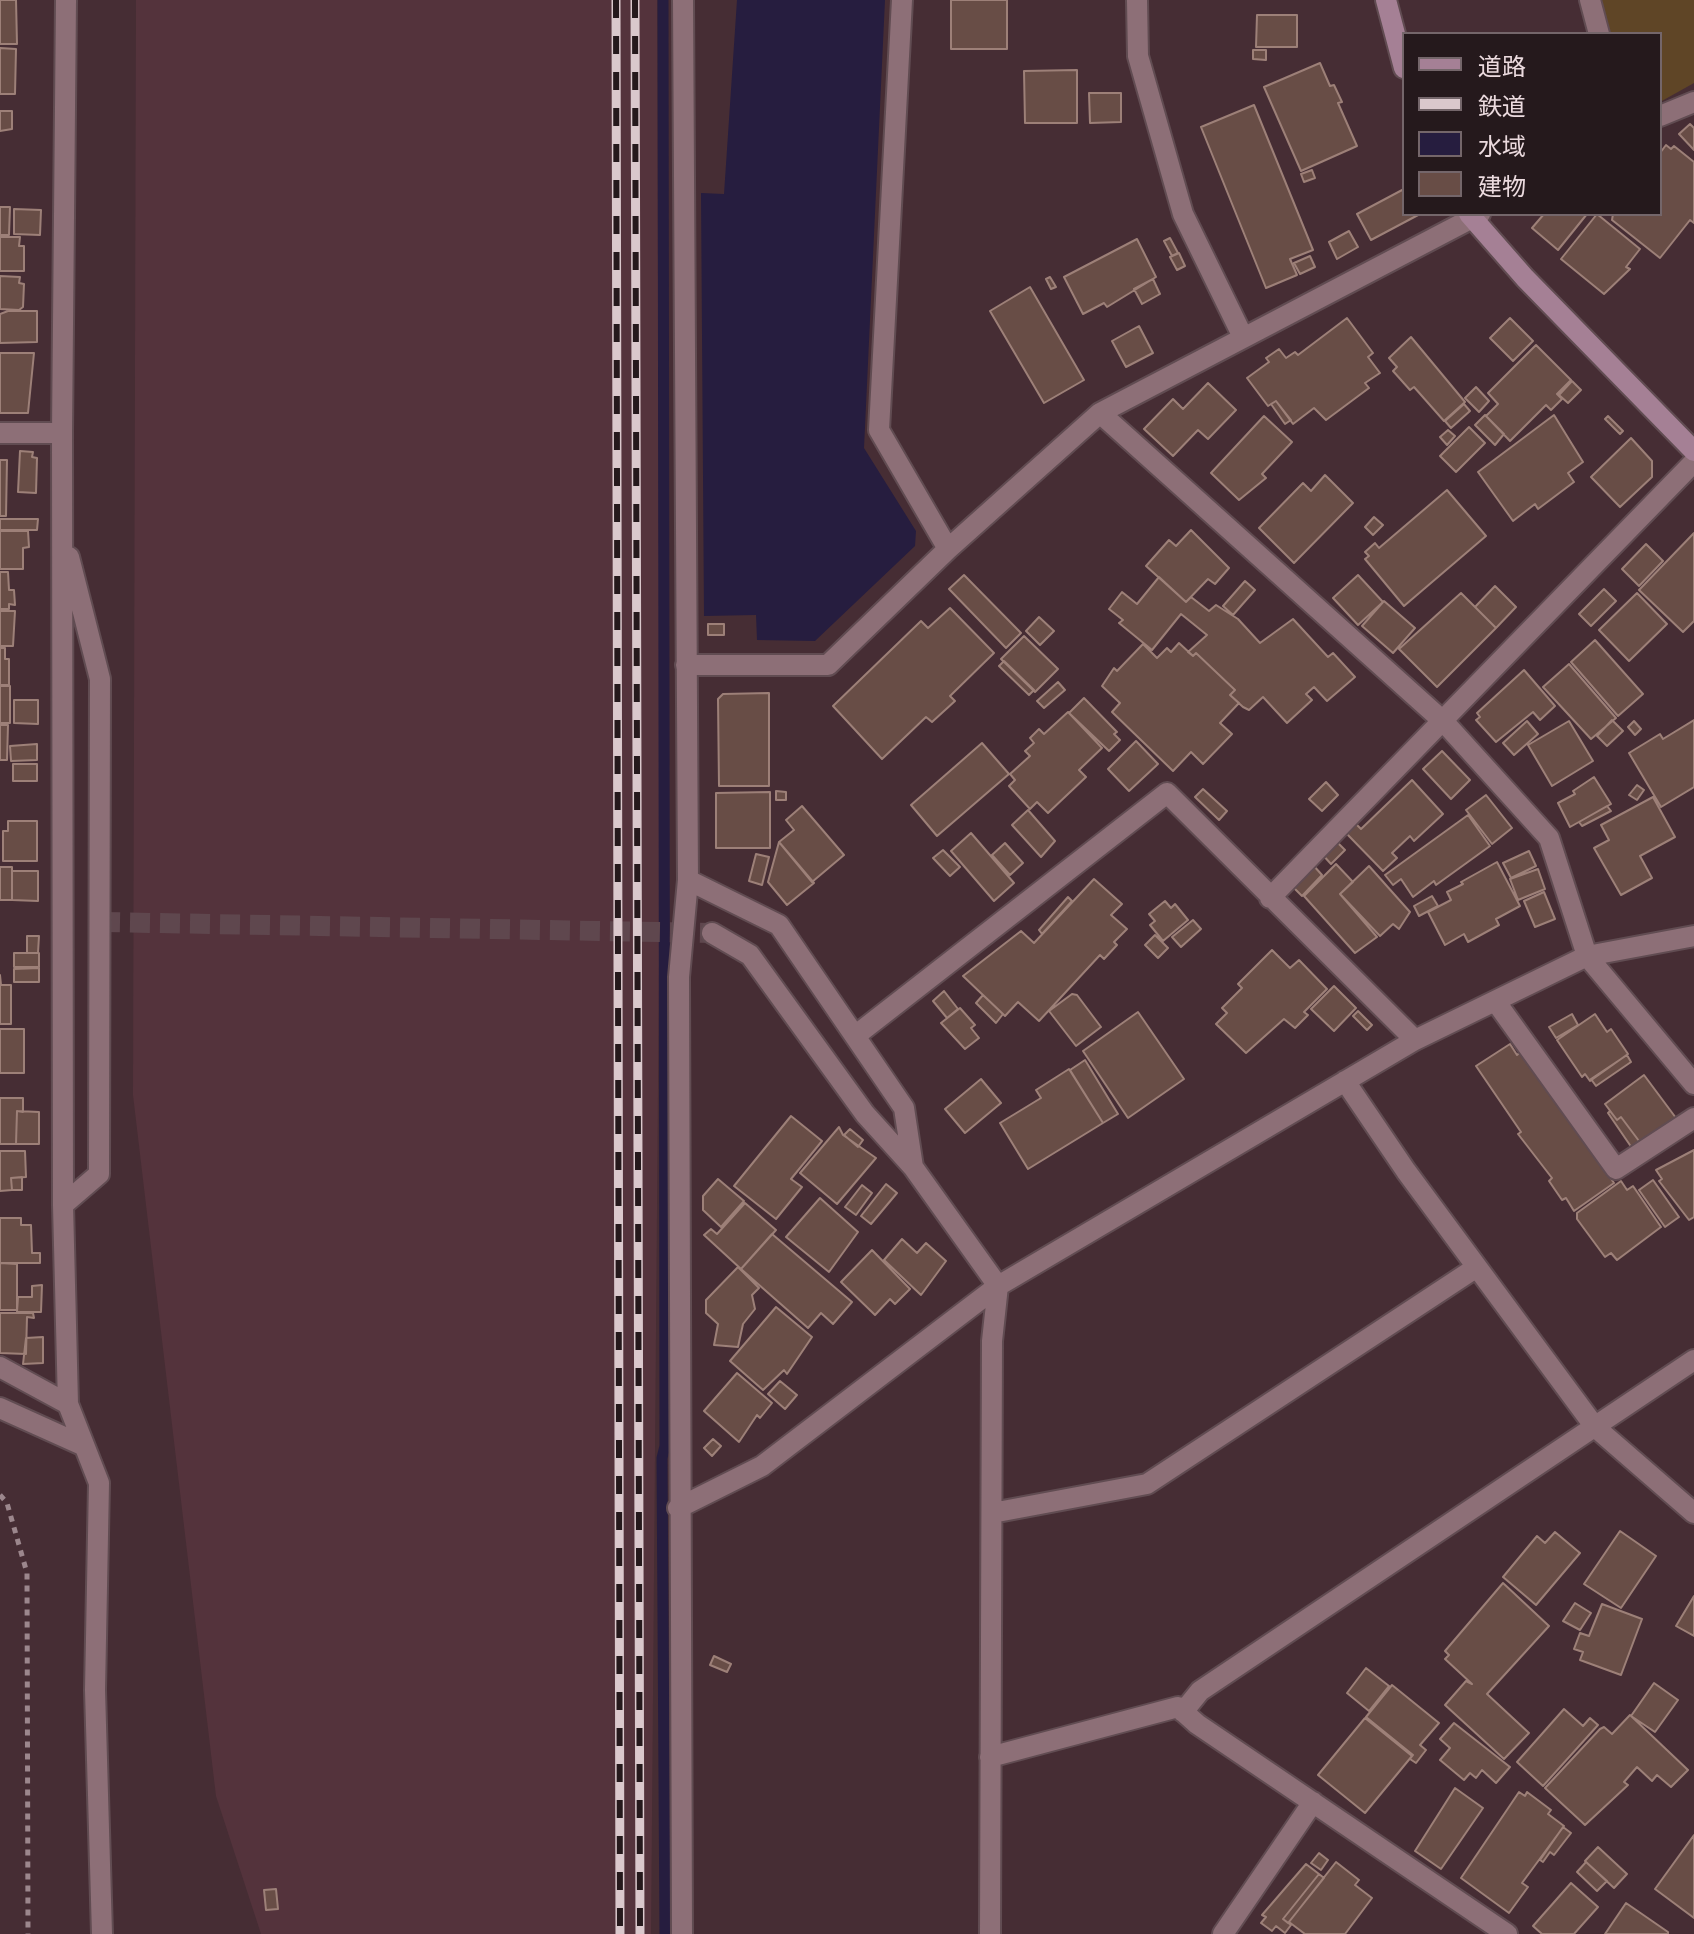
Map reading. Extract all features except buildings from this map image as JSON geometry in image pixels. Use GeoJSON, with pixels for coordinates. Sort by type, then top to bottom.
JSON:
{"type":"FeatureCollection","features":[{"type":"Feature","properties":{"kind":"street"},"geometry":{"type":"LineString","coordinates":[[66,0],[62,433],[63,1205],[68,1404],[99,1483],[95,1690],[102,1934]]}},
{"type":"Feature","properties":{"kind":"street"},"geometry":{"type":"LineString","coordinates":[[682,1934],[678,1508],[679,977],[688,880],[683,0]]}},
{"type":"Feature","properties":{"kind":"street"},"geometry":{"type":"LineString","coordinates":[[902,0],[879,430],[948,549]]}},
{"type":"Feature","properties":{"kind":"street"},"geometry":{"type":"LineString","coordinates":[[1137,0],[1138,56],[1183,214],[1243,337]]}},
{"type":"Feature","properties":{"kind":"street"},"geometry":{"type":"LineString","coordinates":[[1386,0],[1402,60]]}},
{"type":"Feature","properties":{"kind":"street"},"geometry":{"type":"LineString","coordinates":[[1590,0],[1598,32]]}},
{"type":"Feature","properties":{"kind":"street"},"geometry":{"type":"LineString","coordinates":[[1662,115],[1694,102]]}},
{"type":"Feature","properties":{"kind":"street"},"geometry":{"type":"LineString","coordinates":[[686,665],[828,665],[948,549],[1100,413],[1473,216],[1694,451]]}},
{"type":"Feature","properties":{"kind":"street"},"geometry":{"type":"LineString","coordinates":[[1100,413],[1444,722],[1549,838],[1587,956],[1694,1084]]}},
{"type":"Feature","properties":{"kind":"street"},"geometry":{"type":"LineString","coordinates":[[0,433],[62,433]]}},
{"type":"Feature","properties":{"kind":"street"},"geometry":{"type":"LineString","coordinates":[[1270,898],[1694,462]]}},
{"type":"Feature","properties":{"kind":"street"},"geometry":{"type":"LineString","coordinates":[[62,528],[100,679],[99,1174],[63,1205]]}},
{"type":"Feature","properties":{"kind":"street"},"geometry":{"type":"LineString","coordinates":[[855,1036],[1167,793],[1415,1040]]}},
{"type":"Feature","properties":{"kind":"street"},"geometry":{"type":"LineString","coordinates":[[688,880],[779,925],[904,1108],[913,1167]]}},
{"type":"Feature","properties":{"kind":"street"},"geometry":{"type":"LineString","coordinates":[[712,933],[750,955],[865,1114],[913,1167],[998,1286],[992,1341],[990,1934]]}},
{"type":"Feature","properties":{"kind":"street"},"geometry":{"type":"LineString","coordinates":[[678,1508],[762,1466],[998,1286],[1415,1040],[1587,956],[1694,936]]}},
{"type":"Feature","properties":{"kind":"street"},"geometry":{"type":"LineString","coordinates":[[1496,1002],[1616,1169],[1694,1118]]}},
{"type":"Feature","properties":{"kind":"street"},"geometry":{"type":"LineString","coordinates":[[1345,1081],[1595,1427],[1694,1513]]}},
{"type":"Feature","properties":{"kind":"street"},"geometry":{"type":"LineString","coordinates":[[992,1513],[1147,1484],[1477,1267]]}},
{"type":"Feature","properties":{"kind":"street"},"geometry":{"type":"LineString","coordinates":[[1183,1712],[1200,1691],[1694,1360]]}},
{"type":"Feature","properties":{"kind":"street"},"geometry":{"type":"LineString","coordinates":[[0,1367],[68,1404]]}},
{"type":"Feature","properties":{"kind":"street"},"geometry":{"type":"LineString","coordinates":[[0,1408],[82,1445]]}},
{"type":"Feature","properties":{"kind":"street"},"geometry":{"type":"LineString","coordinates":[[990,1757],[1178,1707],[1507,1934]]}},
{"type":"Feature","properties":{"kind":"street"},"geometry":{"type":"LineString","coordinates":[[1223,1934],[1313,1802]]}},
{"type":"Feature","properties":{"kind":"path"},"geometry":{"type":"LineString","coordinates":[[0,1495],[7,1503],[27,1573],[28,1934]]}},
{"type":"Feature","properties":{"kind":"shaded area"},"geometry":{"type":"Polygon","coordinates":[[[136,0],[657,0],[660,843],[651,1934],[261,1934],[216,1796],[133,1095],[136,0]]]}},
{"type":"Feature","properties":{"kind":"shaded area"},"geometry":{"type":"Polygon","coordinates":[[[1602,0],[1694,0],[1694,83],[1662,101],[1662,32],[1607,32],[1602,0]]]}},
{"type":"Feature","properties":{"kind":"water"},"geometry":{"type":"Polygon","coordinates":[[[737,0],[885,0],[864,448],[916,531],[915,546],[815,641],[757,640],[756,615],[704,616],[701,193],[724,194],[737,0]]]}},
{"type":"Feature","properties":{"kind":"waterway"},"geometry":{"type":"LineString","coordinates":[[663,0],[665,1446],[662,1458],[665,1934]]}},
{"type":"Feature","properties":{"kind":"tunnel"},"geometry":{"type":"LineString","coordinates":[[100,922],[712,933]]}},
{"type":"Feature","properties":{"kind":"railway"},"geometry":{"type":"LineString","coordinates":[[616,0],[620,1934]]}},
{"type":"Feature","properties":{"kind":"railway"},"geometry":{"type":"LineString","coordinates":[[635,0],[640,1934]]}}]}
